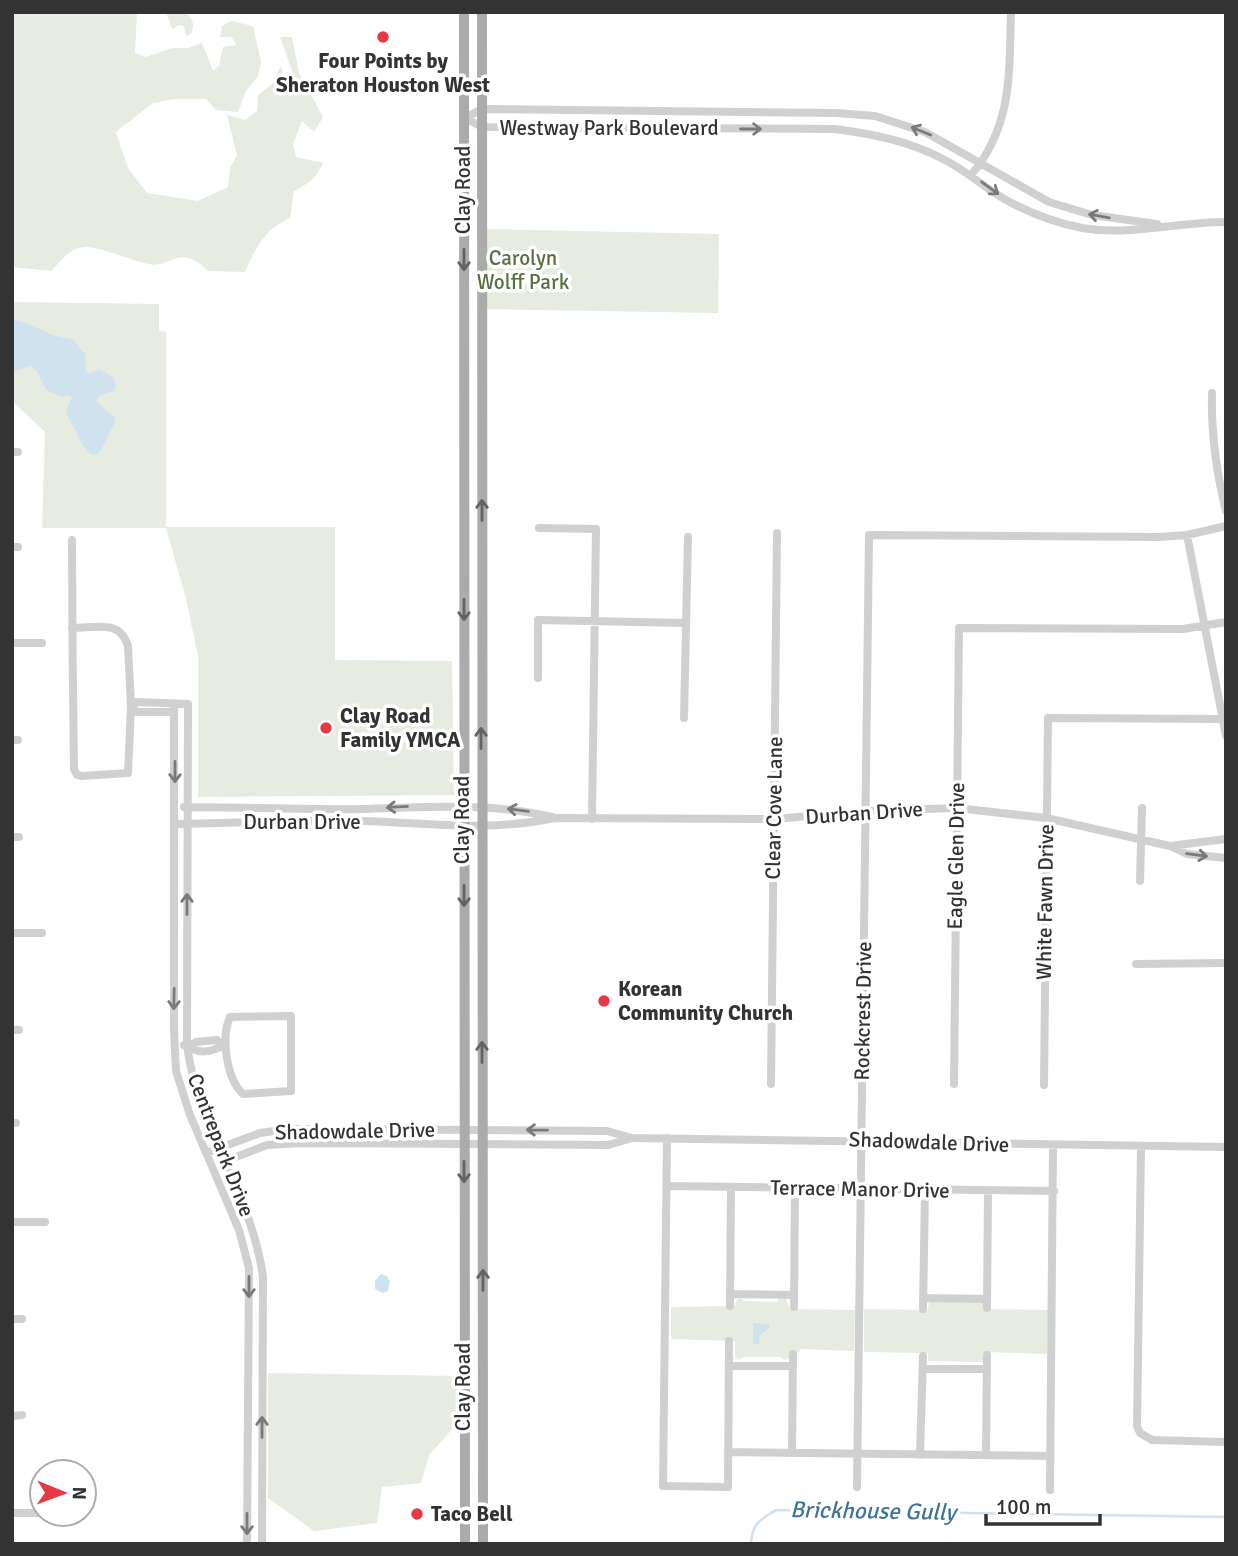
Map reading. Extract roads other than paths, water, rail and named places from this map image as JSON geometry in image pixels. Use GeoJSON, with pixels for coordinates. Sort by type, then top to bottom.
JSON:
{"type":"FeatureCollection","features":[{"type":"Feature","properties":{"kind":"main road","name":"Clay Road"},"geometry":{"type":"LineString","coordinates":[[464,12],[465,1544]]}},
{"type":"Feature","properties":{"kind":"main road","name":"Clay Road"},"geometry":{"type":"LineString","coordinates":[[482,12],[482,1544]]}},
{"type":"Feature","properties":{"kind":"main road"},"geometry":{"type":"LineString","coordinates":[[464,320],[482,320]]}},
{"type":"Feature","properties":{"kind":"main road"},"geometry":{"type":"LineString","coordinates":[[464,430],[482,429]]}},
{"type":"Feature","properties":{"kind":"main road"},"geometry":{"type":"LineString","coordinates":[[464,550],[482,550]]}},
{"type":"Feature","properties":{"kind":"main road"},"geometry":{"type":"LineString","coordinates":[[464,679],[481,680]]}},
{"type":"Feature","properties":{"kind":"main road"},"geometry":{"type":"LineString","coordinates":[[464,936],[481,937]]}},
{"type":"Feature","properties":{"kind":"main road"},"geometry":{"type":"LineString","coordinates":[[465,1322],[482,1321]]}},
{"type":"Feature","properties":{"kind":"main road"},"geometry":{"type":"LineString","coordinates":[[465,1457],[483,1455]]}},
{"type":"Feature","properties":{"kind":"street"},"geometry":{"type":"LineString","coordinates":[[971,175],[981,163],[1001,122],[1007,101],[1011,12]]}},
{"type":"Feature","properties":{"kind":"street","name":"Westway Park Boulevard"},"geometry":{"type":"LineString","coordinates":[[465,118],[482,109],[836,113],[875,116],[925,132],[1049,202],[1092,215],[1167,226]]}},
{"type":"Feature","properties":{"kind":"street","name":"Westway Park Boulevard"},"geometry":{"type":"LineString","coordinates":[[465,118],[482,127],[835,129],[873,134],[915,145],[971,175],[1006,200],[1081,228],[1129,232],[1226,222]]}},
{"type":"Feature","properties":{"kind":"street"},"geometry":{"type":"LineString","coordinates":[[1212,393],[1213,444],[1226,511]]}},
{"type":"Feature","properties":{"kind":"street"},"geometry":{"type":"LineString","coordinates":[[1226,526],[1186,535],[1226,736]]}},
{"type":"Feature","properties":{"kind":"street"},"geometry":{"type":"LineString","coordinates":[[539,528],[596,529],[592,819]]}},
{"type":"Feature","properties":{"kind":"street","name":"Clear Cove Lane"},"geometry":{"type":"LineString","coordinates":[[771,1084],[777,533]]}},
{"type":"Feature","properties":{"kind":"street","name":"Rockcrest Drive"},"geometry":{"type":"LineString","coordinates":[[857,1487],[869,535],[1186,535]]}},
{"type":"Feature","properties":{"kind":"street"},"geometry":{"type":"LineString","coordinates":[[684,718],[688,537]]}},
{"type":"Feature","properties":{"kind":"street"},"geometry":{"type":"LineString","coordinates":[[72,540],[72,628],[74,769],[77,775],[128,773],[131,707],[128,646],[120,630],[114,628],[72,628]]}},
{"type":"Feature","properties":{"kind":"street"},"geometry":{"type":"LineString","coordinates":[[538,678],[538,620],[686,623]]}},
{"type":"Feature","properties":{"kind":"street"},"geometry":{"type":"LineString","coordinates":[[1204,625],[1226,622]]}},
{"type":"Feature","properties":{"kind":"street","name":"Eagle Glen Drive"},"geometry":{"type":"LineString","coordinates":[[954,1084],[959,628],[1183,629],[1204,625]]}},
{"type":"Feature","properties":{"kind":"street"},"geometry":{"type":"LineString","coordinates":[[12,643],[42,643]]}},
{"type":"Feature","properties":{"kind":"street"},"geometry":{"type":"LineString","coordinates":[[131,707],[136,702],[151,707],[174,708]]}},
{"type":"Feature","properties":{"kind":"street","name":"Centrepark Drive"},"geometry":{"type":"LineString","coordinates":[[247,1544],[249,1268],[239,1230],[190,1115],[176,1071],[174,708],[188,704],[187,932],[190,1074],[251,1222],[260,1259],[262,1544]]}},
{"type":"Feature","properties":{"kind":"street","name":"White Fawn Drive"},"geometry":{"type":"LineString","coordinates":[[1044,1085],[1048,718],[1223,719]]}},
{"type":"Feature","properties":{"kind":"street","name":"Durban Drive"},"geometry":{"type":"LineString","coordinates":[[175,807],[366,809],[481,806],[523,810],[555,818],[592,819],[775,819],[866,811],[957,808],[1046,818],[1170,846],[1187,854],[1226,858]]}},
{"type":"Feature","properties":{"kind":"street"},"geometry":{"type":"LineString","coordinates":[[1140,881],[1142,808]]}},
{"type":"Feature","properties":{"kind":"street","name":"Durban Drive"},"geometry":{"type":"LineString","coordinates":[[175,824],[344,821],[481,827],[521,825],[555,818]]}},
{"type":"Feature","properties":{"kind":"street","name":"Durban Drive"},"geometry":{"type":"LineString","coordinates":[[1170,846],[1226,839]]}},
{"type":"Feature","properties":{"kind":"street"},"geometry":{"type":"LineString","coordinates":[[175,932],[187,932]]}},
{"type":"Feature","properties":{"kind":"street"},"geometry":{"type":"LineString","coordinates":[[12,933],[43,933]]}},
{"type":"Feature","properties":{"kind":"street"},"geometry":{"type":"LineString","coordinates":[[1136,964],[1226,964]]}},
{"type":"Feature","properties":{"kind":"street"},"geometry":{"type":"LineString","coordinates":[[175,1048],[188,1045],[195,1050],[217,1050],[223,1046],[230,1017],[291,1016],[291,1091],[243,1094],[237,1088],[223,1046]]}},
{"type":"Feature","properties":{"kind":"street","name":"Shadowdale Drive"},"geometry":{"type":"LineString","coordinates":[[206,1153],[260,1133],[289,1129],[607,1131],[632,1138],[1226,1147]]}},
{"type":"Feature","properties":{"kind":"street"},"geometry":{"type":"LineString","coordinates":[[334,1129],[334,1143]]}},
{"type":"Feature","properties":{"kind":"street","name":"Shadowdale Drive"},"geometry":{"type":"LineString","coordinates":[[213,1168],[267,1145],[608,1145],[632,1138]]}},
{"type":"Feature","properties":{"kind":"street"},"geometry":{"type":"LineString","coordinates":[[667,1138],[663,1486],[728,1487],[729,1341]]}},
{"type":"Feature","properties":{"kind":"street"},"geometry":{"type":"LineString","coordinates":[[1049,1490],[1053,1145]]}},
{"type":"Feature","properties":{"kind":"street"},"geometry":{"type":"LineString","coordinates":[[1141,1147],[1137,1426],[1145,1437],[1157,1441],[1226,1442]]}},
{"type":"Feature","properties":{"kind":"street","name":"Terrace Manor Drive"},"geometry":{"type":"LineString","coordinates":[[667,1186],[1054,1191]]}},
{"type":"Feature","properties":{"kind":"street"},"geometry":{"type":"LineString","coordinates":[[730,1306],[731,1187]]}},
{"type":"Feature","properties":{"kind":"street"},"geometry":{"type":"LineString","coordinates":[[794,1307],[795,1188]]}},
{"type":"Feature","properties":{"kind":"street"},"geometry":{"type":"LineString","coordinates":[[923,1309],[925,1189]]}},
{"type":"Feature","properties":{"kind":"street"},"geometry":{"type":"LineString","coordinates":[[923,1298],[987,1303],[988,1190]]}},
{"type":"Feature","properties":{"kind":"street"},"geometry":{"type":"LineString","coordinates":[[12,1222],[45,1222]]}},
{"type":"Feature","properties":{"kind":"street"},"geometry":{"type":"LineString","coordinates":[[247,1260],[260,1259]]}},
{"type":"Feature","properties":{"kind":"street"},"geometry":{"type":"LineString","coordinates":[[730,1294],[794,1295]]}},
{"type":"Feature","properties":{"kind":"street"},"geometry":{"type":"LineString","coordinates":[[12,1319],[22,1319]]}},
{"type":"Feature","properties":{"kind":"street"},"geometry":{"type":"LineString","coordinates":[[792,1452],[793,1354]]}},
{"type":"Feature","properties":{"kind":"street"},"geometry":{"type":"LineString","coordinates":[[986,1455],[987,1355]]}},
{"type":"Feature","properties":{"kind":"street"},"geometry":{"type":"LineString","coordinates":[[920,1455],[923,1356]]}},
{"type":"Feature","properties":{"kind":"street"},"geometry":{"type":"LineString","coordinates":[[248,1357],[262,1357]]}},
{"type":"Feature","properties":{"kind":"street"},"geometry":{"type":"LineString","coordinates":[[729,1366],[793,1366]]}},
{"type":"Feature","properties":{"kind":"street"},"geometry":{"type":"LineString","coordinates":[[923,1369],[987,1369]]}},
{"type":"Feature","properties":{"kind":"street"},"geometry":{"type":"LineString","coordinates":[[12,1416],[22,1415]]}},
{"type":"Feature","properties":{"kind":"street"},"geometry":{"type":"LineString","coordinates":[[728,1452],[1050,1456]]}},
{"type":"Feature","properties":{"kind":"street"},"geometry":{"type":"LineString","coordinates":[[248,1460],[262,1460]]}},
{"type":"Feature","properties":{"kind":"water"},"geometry":{"type":"Polygon","coordinates":[[[12,320],[21,321],[55,336],[72,339],[85,354],[86,371],[89,374],[99,369],[113,377],[116,385],[114,391],[100,395],[96,401],[115,418],[98,453],[93,455],[85,449],[68,418],[67,410],[72,398],[69,395],[62,397],[46,390],[37,371],[30,366],[12,372],[12,320]]]}},
{"type":"Feature","properties":{"kind":"water"},"geometry":{"type":"Polygon","coordinates":[[[381,1274],[387,1276],[390,1282],[388,1291],[383,1293],[375,1289],[375,1281],[381,1274]]]}},
{"type":"Feature","properties":{"kind":"water"},"geometry":{"type":"Polygon","coordinates":[[[753,1323],[769,1324],[769,1328],[760,1335],[759,1344],[753,1344],[753,1323]]]}},
{"type":"Feature","properties":{"kind":"waterway","name":"Brickhouse Gully"},"geometry":{"type":"LineString","coordinates":[[751,1544],[753,1531],[758,1523],[776,1510],[1226,1517]]}},
{"type":"Feature","properties":{"kind":"place","name":"Four Points by Sheraton Houston West"},"geometry":{"type":"Point","coordinates":[383,37]}},
{"type":"Feature","properties":{"kind":"place","name":"Clay Road Family YMCA"},"geometry":{"type":"Point","coordinates":[326,728]}},
{"type":"Feature","properties":{"kind":"place","name":"Korean Community Church"},"geometry":{"type":"Point","coordinates":[604,1001]}},
{"type":"Feature","properties":{"kind":"place","name":"Taco Bell"},"geometry":{"type":"Point","coordinates":[417,1514]}},
{"type":"Feature","properties":{"kind":"park label","name":"Carolyn Wolff Park"},"geometry":{"type":"Point","coordinates":[523,270]}}]}
